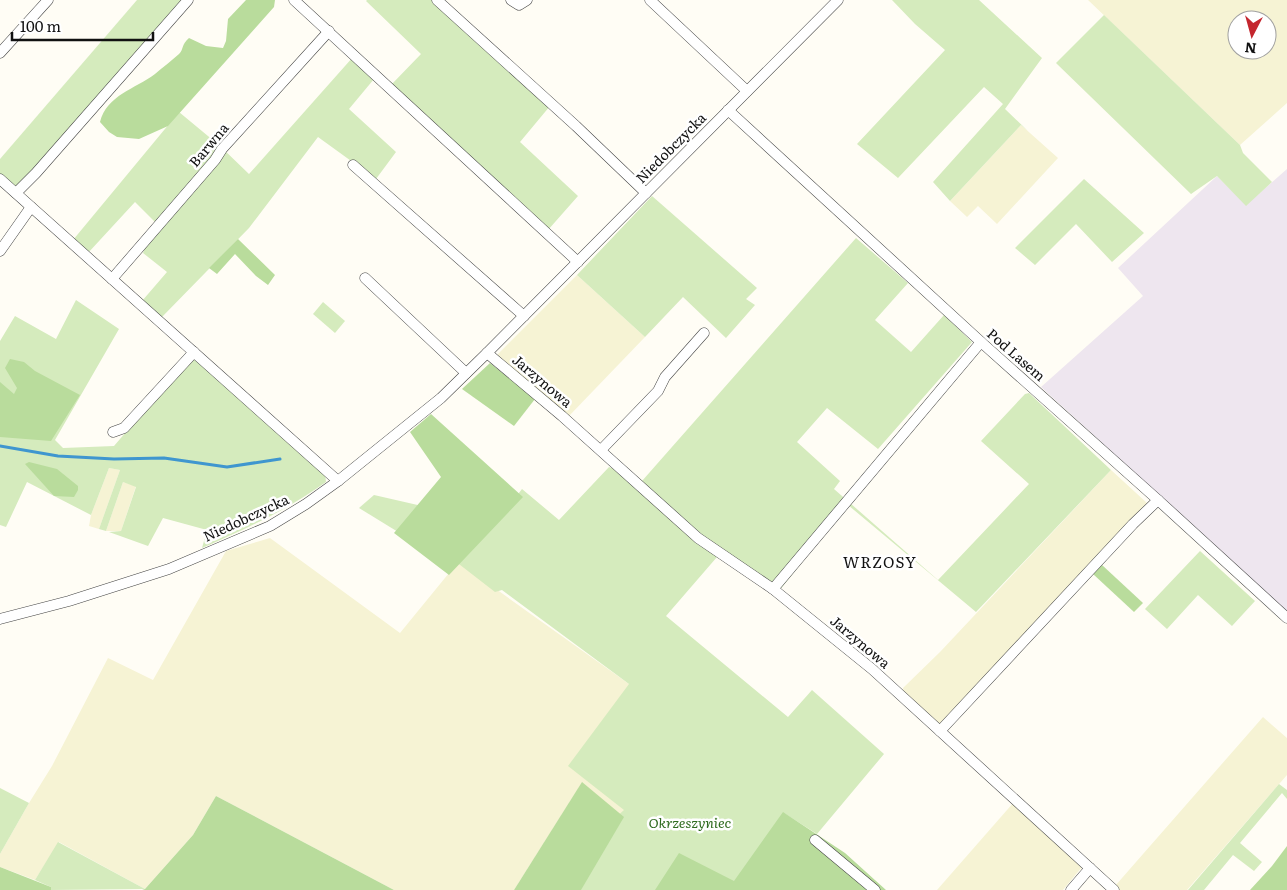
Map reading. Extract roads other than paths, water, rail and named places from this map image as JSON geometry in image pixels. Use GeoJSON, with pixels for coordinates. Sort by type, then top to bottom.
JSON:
{"type":"FeatureCollection","features":[{"type":"Feature","properties":{"kind":"street"},"geometry":{"type":"LineString","coordinates":[[0,53],[48,0]]}},
{"type":"Feature","properties":{"kind":"street"},"geometry":{"type":"LineString","coordinates":[[16,193],[36,173],[188,0]]}},
{"type":"Feature","properties":{"kind":"street"},"geometry":{"type":"LineString","coordinates":[[294,0],[578,262]]}},
{"type":"Feature","properties":{"kind":"street"},"geometry":{"type":"LineString","coordinates":[[437,0],[576,126],[646,193]]}},
{"type":"Feature","properties":{"kind":"street"},"geometry":{"type":"LineString","coordinates":[[511,0],[519,4],[527,0]]}},
{"type":"Feature","properties":{"kind":"street"},"geometry":{"type":"LineString","coordinates":[[650,0],[747,91]]}},
{"type":"Feature","properties":{"kind":"street","name":"Niedobczycka"},"geometry":{"type":"LineString","coordinates":[[0,618],[69,601],[169,569],[270,526],[306,504],[338,481],[440,398],[487,353],[838,0]]}},
{"type":"Feature","properties":{"kind":"street","name":"Barwna"},"geometry":{"type":"LineString","coordinates":[[112,279],[215,160],[222,149],[329,31]]}},
{"type":"Feature","properties":{"kind":"street","name":"Pod Lasem"},"geometry":{"type":"LineString","coordinates":[[728,110],[981,342],[1287,618]]}},
{"type":"Feature","properties":{"kind":"street"},"geometry":{"type":"LineString","coordinates":[[353,165],[524,316]]}},
{"type":"Feature","properties":{"kind":"street"},"geometry":{"type":"LineString","coordinates":[[0,179],[338,481]]}},
{"type":"Feature","properties":{"kind":"street"},"geometry":{"type":"LineString","coordinates":[[0,251],[31,207]]}},
{"type":"Feature","properties":{"kind":"street"},"geometry":{"type":"LineString","coordinates":[[365,278],[466,373]]}},
{"type":"Feature","properties":{"kind":"street"},"geometry":{"type":"LineString","coordinates":[[601,450],[658,391],[665,377],[704,334]]}},
{"type":"Feature","properties":{"kind":"street"},"geometry":{"type":"LineString","coordinates":[[773,589],[981,342]]}},
{"type":"Feature","properties":{"kind":"street"},"geometry":{"type":"LineString","coordinates":[[113,432],[124,428],[194,352]]}},
{"type":"Feature","properties":{"kind":"street","name":"Jarzynowa"},"geometry":{"type":"LineString","coordinates":[[487,353],[601,450],[638,486],[698,538],[773,589],[872,669],[1114,890]]}},
{"type":"Feature","properties":{"kind":"street"},"geometry":{"type":"LineString","coordinates":[[940,731],[1133,524],[1158,500]]}},
{"type":"Feature","properties":{"kind":"street"},"geometry":{"type":"LineString","coordinates":[[815,840],[875,890]]}},
{"type":"Feature","properties":{"kind":"street"},"geometry":{"type":"LineString","coordinates":[[1072,890],[1090,868]]}},
{"type":"Feature","properties":{"kind":"waterway"},"geometry":{"type":"LineString","coordinates":[[0,446],[58,456],[114,459],[164,458],[227,467],[280,459]]}},
{"type":"Feature","properties":{"kind":"district","name":"WRZOSY"},"geometry":{"type":"Point","coordinates":[880,563]}},
{"type":"Feature","properties":{"kind":"park label","name":"Okrzeszyniec"},"geometry":{"type":"Point","coordinates":[690,823]}}]}
